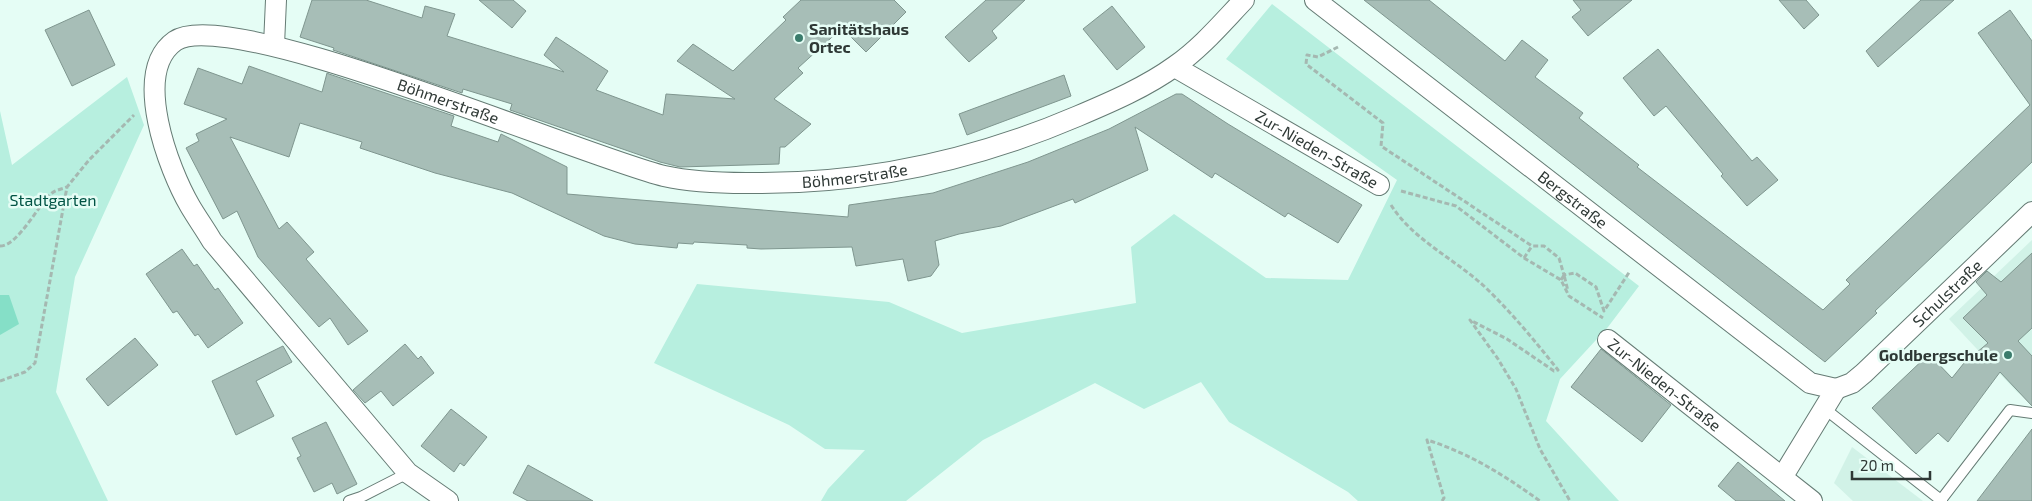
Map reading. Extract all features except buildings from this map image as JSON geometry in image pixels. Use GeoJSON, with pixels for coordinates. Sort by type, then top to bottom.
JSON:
{"type":"FeatureCollection","features":[{"type":"Feature","properties":{"kind":"street"},"geometry":{"type":"LineString","coordinates":[[274,46],[276,0]]}},
{"type":"Feature","properties":{"kind":"street","name":"Böhmerstraße"},"geometry":{"type":"LineString","coordinates":[[448,501],[408,473],[212,241],[189,206],[167,155],[155,100],[155,75],[161,58],[172,42],[186,36],[202,34],[233,37],[274,46],[461,105],[632,167],[667,176],[717,183],[781,184],[868,177],[964,157],[1055,126],[1116,100],[1175,67],[1197,48],[1244,0]]}},
{"type":"Feature","properties":{"kind":"street","name":"Bergstraße"},"geometry":{"type":"LineString","coordinates":[[1315,0],[1810,383],[1836,390]]}},
{"type":"Feature","properties":{"kind":"street","name":"Zur-Nieden-Straße"},"geometry":{"type":"LineString","coordinates":[[1175,67],[1379,185]]}},
{"type":"Feature","properties":{"kind":"street","name":"Schulstraße"},"geometry":{"type":"LineString","coordinates":[[1836,390],[1852,382],[1864,372],[2032,212]]}},
{"type":"Feature","properties":{"kind":"street","name":"Zur-Nieden-Straße"},"geometry":{"type":"LineString","coordinates":[[1608,340],[1783,476],[1812,501]]}},
{"type":"Feature","properties":{"kind":"street"},"geometry":{"type":"LineString","coordinates":[[1783,476],[1836,390]]}},
{"type":"Feature","properties":{"kind":"lane"},"geometry":{"type":"LineString","coordinates":[[1825,409],[1941,501],[2010,410],[2032,412]]}},
{"type":"Feature","properties":{"kind":"lane"},"geometry":{"type":"LineString","coordinates":[[349,501],[361,498],[408,473]]}},
{"type":"Feature","properties":{"kind":"path"},"geometry":{"type":"LineString","coordinates":[[1336,49],[1318,57],[1307,56],[1306,64],[1383,123],[1380,146],[1532,246],[1544,246],[1559,258],[1569,296]]}},
{"type":"Feature","properties":{"kind":"path"},"geometry":{"type":"LineString","coordinates":[[0,381],[25,372],[35,363],[67,187],[89,160],[129,119],[155,100]]}},
{"type":"Feature","properties":{"kind":"path"},"geometry":{"type":"LineString","coordinates":[[1379,185],[1401,221],[1484,287],[1527,331],[1558,370],[1554,371],[1507,339],[1470,320],[1498,359],[1516,390],[1540,449],[1570,501]]}},
{"type":"Feature","properties":{"kind":"path","name":"Zur-Nieden-Straße"},"geometry":{"type":"LineString","coordinates":[[1379,185],[1456,206],[1524,258],[1561,280]]}},
{"type":"Feature","properties":{"kind":"path"},"geometry":{"type":"LineString","coordinates":[[0,246],[11,242],[54,192],[67,187]]}},
{"type":"Feature","properties":{"kind":"path"},"geometry":{"type":"LineString","coordinates":[[1524,258],[1532,246]]}},
{"type":"Feature","properties":{"kind":"path"},"geometry":{"type":"LineString","coordinates":[[1569,296],[1561,280],[1564,275],[1575,273],[1596,287],[1604,310]]}},
{"type":"Feature","properties":{"kind":"path"},"geometry":{"type":"LineString","coordinates":[[1604,310],[1626,277]]}},
{"type":"Feature","properties":{"kind":"path","name":"Zur-Nieden-Straße"},"geometry":{"type":"LineString","coordinates":[[1569,296],[1606,319],[1604,310]]}},
{"type":"Feature","properties":{"kind":"path"},"geometry":{"type":"LineString","coordinates":[[1442,501],[1444,498],[1427,440],[1459,450],[1508,477],[1540,501]]}},
{"type":"Feature","properties":{"kind":"shaded area","name":"Goldbergschule"},"geometry":{"type":"Polygon","coordinates":[[[2032,240],[2032,402],[2017,392],[1949,319],[2032,240]]]}},
{"type":"Feature","properties":{"kind":"shaded area"},"geometry":{"type":"Polygon","coordinates":[[[0,295],[9,295],[19,324],[0,335],[0,295]]]}},
{"type":"Feature","properties":{"kind":"shaded area"},"geometry":{"type":"Polygon","coordinates":[[[1852,447],[1923,501],[1853,501],[1834,483],[1852,447]]]}},
{"type":"Feature","properties":{"kind":"green space"},"geometry":{"type":"Polygon","coordinates":[[[1272,4],[1639,286],[1608,327],[1560,379],[1546,421],[1619,501],[1358,501],[1348,492],[1229,422],[1201,382],[1144,409],[1095,383],[983,440],[906,501],[821,501],[828,489],[865,450],[825,449],[789,425],[654,363],[697,284],[889,302],[962,333],[1136,303],[1131,247],[1174,214],[1266,278],[1348,280],[1397,180],[1226,59],[1272,4]]]}},
{"type":"Feature","properties":{"kind":"green space","name":"Stadtgarten"},"geometry":{"type":"Polygon","coordinates":[[[127,77],[144,125],[75,277],[56,392],[108,501],[0,501],[0,111],[12,165],[127,77]]]}},
{"type":"Feature","properties":{"kind":"place","name":"Sanitätshaus Ortec"},"geometry":{"type":"Point","coordinates":[799,38]}},
{"type":"Feature","properties":{"kind":"place","name":"Goldbergschule"},"geometry":{"type":"Point","coordinates":[2008,355]}}]}
